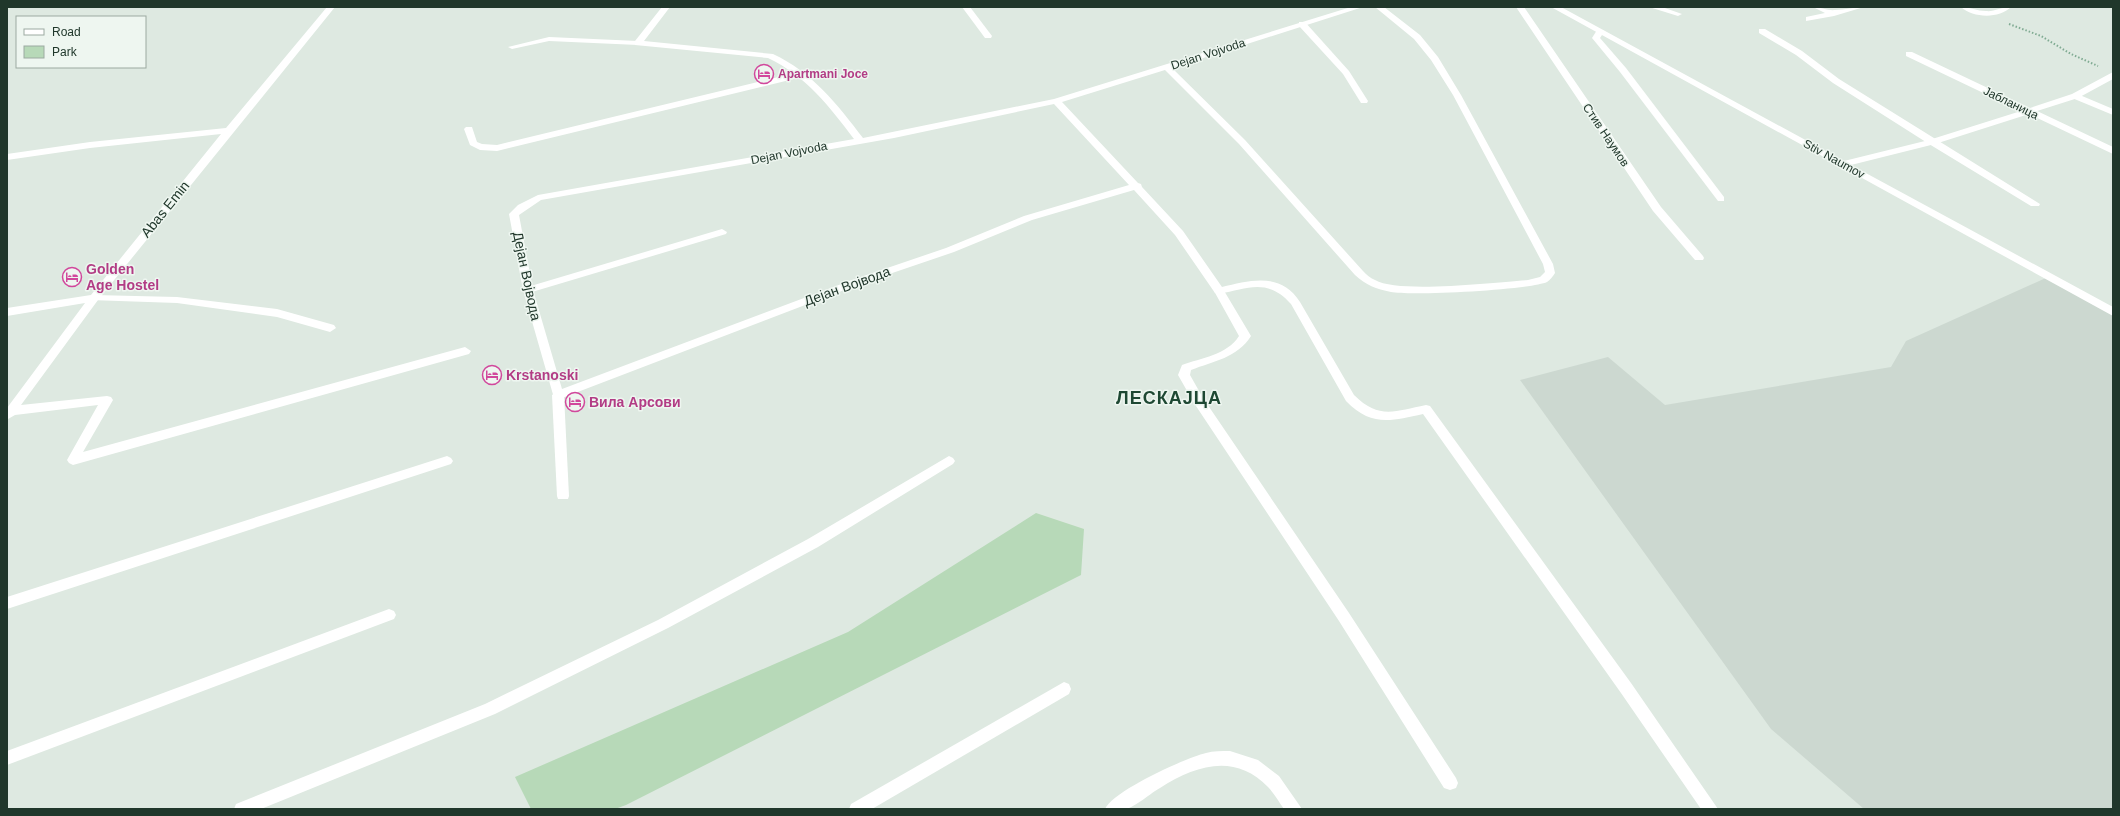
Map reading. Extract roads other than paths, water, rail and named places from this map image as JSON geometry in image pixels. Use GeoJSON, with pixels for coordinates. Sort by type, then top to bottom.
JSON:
{"type":"FeatureCollection","features":[{"type":"Feature","properties":{"kind":"street","name":"Abas Emin"},"geometry":{"type":"LineString","coordinates":[[9,414],[94,298],[229,130],[331,7]]}},
{"type":"Feature","properties":{"kind":"street"},"geometry":{"type":"LineString","coordinates":[[638,43],[666,7]]}},
{"type":"Feature","properties":{"kind":"street"},"geometry":{"type":"LineString","coordinates":[[966,7],[988,36]]}},
{"type":"Feature","properties":{"kind":"street","name":"Dejan Vojvoda"},"geometry":{"type":"LineString","coordinates":[[528,290],[514,214],[522,206],[538,198],[894,135],[1056,101],[1359,7]]}},
{"type":"Feature","properties":{"kind":"street"},"geometry":{"type":"LineString","coordinates":[[1167,67],[1242,142],[1359,273],[1371,283],[1392,289],[1415,290],[1528,283],[1544,280],[1550,273],[1548,264],[1457,95],[1435,59],[1417,38],[1379,7]]}},
{"type":"Feature","properties":{"kind":"street","name":"Стив Наумов"},"geometry":{"type":"LineString","coordinates":[[1520,7],[1657,209],[1699,258]]}},
{"type":"Feature","properties":{"kind":"street","name":"Stiv Naumov"},"geometry":{"type":"LineString","coordinates":[[1555,7],[2113,312]]}},
{"type":"Feature","properties":{"kind":"street"},"geometry":{"type":"LineString","coordinates":[[1653,7],[1678,14]]}},
{"type":"Feature","properties":{"kind":"street"},"geometry":{"type":"LineString","coordinates":[[1817,7],[1834,14]]}},
{"type":"Feature","properties":{"kind":"street"},"geometry":{"type":"LineString","coordinates":[[1809,18],[1834,14],[1860,7]]}},
{"type":"Feature","properties":{"kind":"street"},"geometry":{"type":"LineString","coordinates":[[1964,7],[1988,16],[2007,7]]}},
{"type":"Feature","properties":{"kind":"street"},"geometry":{"type":"LineString","coordinates":[[1302,24],[1346,73],[1364,101]]}},
{"type":"Feature","properties":{"kind":"street"},"geometry":{"type":"LineString","coordinates":[[1600,32],[1596,38],[1603,48],[1624,70],[1721,199]]}},
{"type":"Feature","properties":{"kind":"street"},"geometry":{"type":"LineString","coordinates":[[1762,32],[1799,54],[1836,81],[1932,142],[2035,204]]}},
{"type":"Feature","properties":{"kind":"street"},"geometry":{"type":"LineString","coordinates":[[512,47],[550,39],[638,43],[770,56],[786,62],[803,74],[832,105],[859,140]]}},
{"type":"Feature","properties":{"kind":"street","name":"Јабланица"},"geometry":{"type":"LineString","coordinates":[[1909,54],[2113,151]]}},
{"type":"Feature","properties":{"kind":"street"},"geometry":{"type":"LineString","coordinates":[[469,129],[473,144],[480,148],[497,148],[803,74]]}},
{"type":"Feature","properties":{"kind":"street"},"geometry":{"type":"LineString","coordinates":[[1842,164],[1932,142],[2075,96],[2113,75]]}},
{"type":"Feature","properties":{"kind":"street"},"geometry":{"type":"LineString","coordinates":[[2075,96],[2113,112]]}},
{"type":"Feature","properties":{"kind":"street"},"geometry":{"type":"LineString","coordinates":[[1056,101],[1138,186],[1180,233],[1219,291],[1245,336],[1241,345],[1230,352],[1186,368],[1184,375],[1198,400],[1344,617],[1450,783]]}},
{"type":"Feature","properties":{"kind":"street"},"geometry":{"type":"LineString","coordinates":[[7,157],[90,145],[229,130]]}},
{"type":"Feature","properties":{"kind":"street","name":"Дејан Војвода"},"geometry":{"type":"LineString","coordinates":[[558,394],[856,282],[950,250],[1028,218],[1138,186]]}},
{"type":"Feature","properties":{"kind":"street"},"geometry":{"type":"LineString","coordinates":[[528,290],[722,232]]}},
{"type":"Feature","properties":{"kind":"street"},"geometry":{"type":"LineString","coordinates":[[1219,291],[1261,282],[1277,285],[1289,293],[1295,302],[1350,398],[1358,408],[1369,414],[1386,416],[1426,409],[1626,688],[1710,809]]}},
{"type":"Feature","properties":{"kind":"street","name":"Дејан Војвода"},"geometry":{"type":"LineString","coordinates":[[528,290],[558,394],[563,496]]}},
{"type":"Feature","properties":{"kind":"street"},"geometry":{"type":"LineString","coordinates":[[7,312],[94,298],[192,302],[277,313],[330,328]]}},
{"type":"Feature","properties":{"kind":"street"},"geometry":{"type":"LineString","coordinates":[[9,414],[106,400],[73,460],[465,350]]}},
{"type":"Feature","properties":{"kind":"street"},"geometry":{"type":"LineString","coordinates":[[7,603],[447,461]]}},
{"type":"Feature","properties":{"kind":"street"},"geometry":{"type":"LineString","coordinates":[[242,809],[490,709],[511,699],[663,624],[813,544],[949,461]]}},
{"type":"Feature","properties":{"kind":"street"},"geometry":{"type":"LineString","coordinates":[[7,758],[69,733],[389,615]]}},
{"type":"Feature","properties":{"kind":"street"},"geometry":{"type":"LineString","coordinates":[[857,809],[1064,689]]}},
{"type":"Feature","properties":{"kind":"street"},"geometry":{"type":"LineString","coordinates":[[1113,809],[1186,764],[1210,757],[1236,758],[1262,771],[1286,795],[1294,809]]}},
{"type":"Feature","properties":{"kind":"place","name":"Apartmani Joce"},"geometry":{"type":"Point","coordinates":[764,74]}},
{"type":"Feature","properties":{"kind":"place","name":"Golden Age Hostel"},"geometry":{"type":"Point","coordinates":[72,277]}},
{"type":"Feature","properties":{"kind":"place","name":"Krstanoski"},"geometry":{"type":"Point","coordinates":[492,375]}},
{"type":"Feature","properties":{"kind":"place","name":"Вила Арсови"},"geometry":{"type":"Point","coordinates":[575,402]}},
{"type":"Feature","properties":{"kind":"district","name":"ЛЕСКАЈЦА"},"geometry":{"type":"Point","coordinates":[1169,398]}}]}
